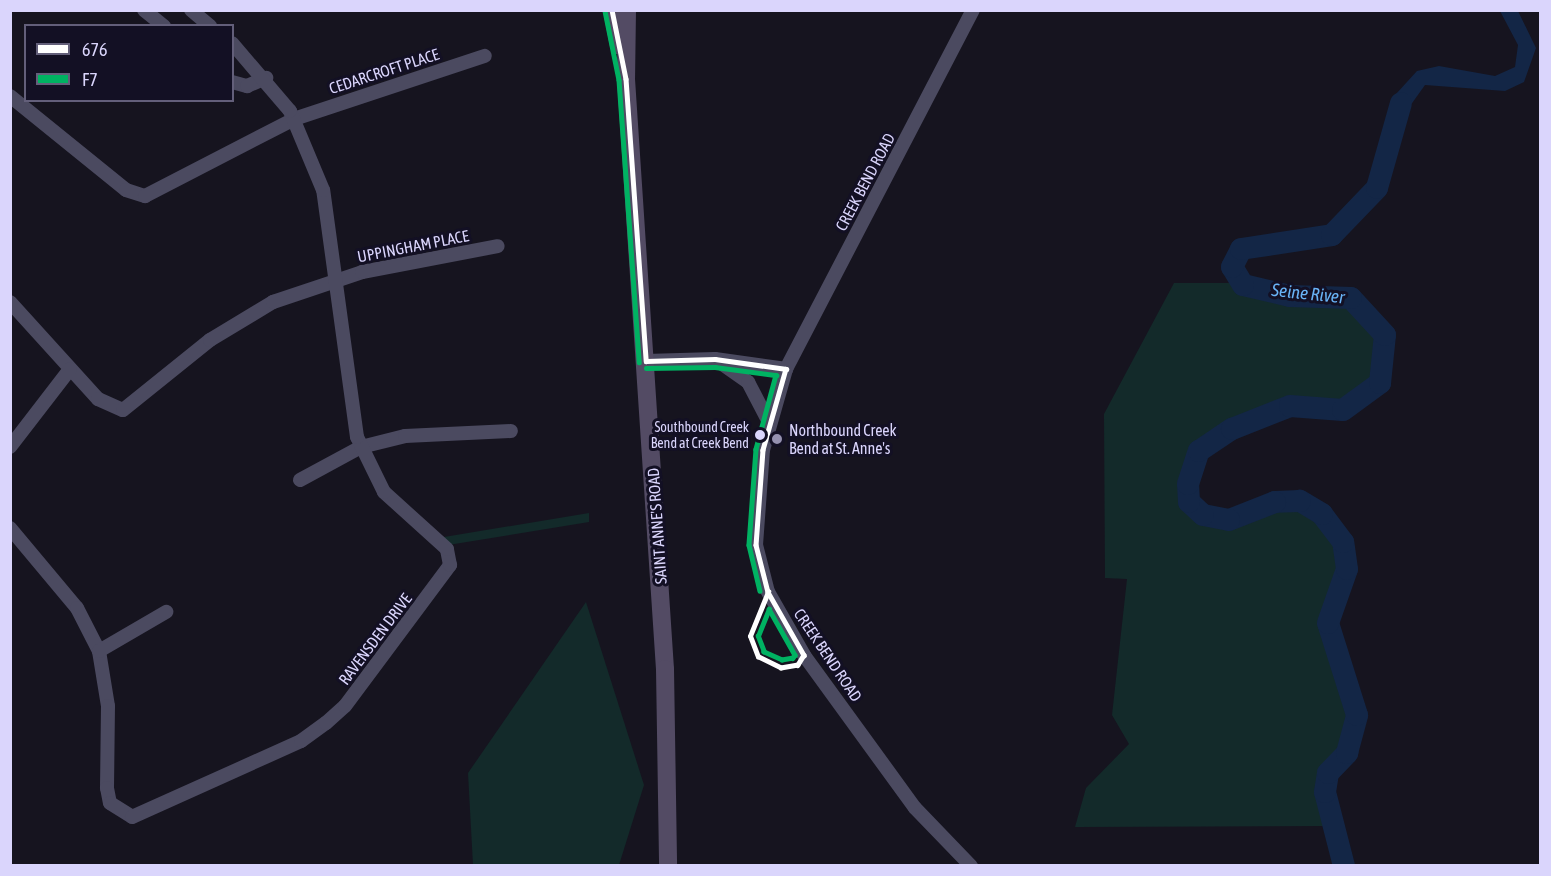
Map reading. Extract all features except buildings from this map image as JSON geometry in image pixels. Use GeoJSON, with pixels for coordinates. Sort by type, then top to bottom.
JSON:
{"type":"FeatureCollection","features":[{"type":"Feature","properties":{"kind":"main road","name":"SAINT ANNE'S ROAD"},"geometry":{"type":"LineString","coordinates":[[612,10],[626,79]]}},
{"type":"Feature","properties":{"kind":"main road","name":"SAINT ANNE'S ROAD"},"geometry":{"type":"LineString","coordinates":[[627,10],[626,79],[646,361],[670,761],[668,866]]}},
{"type":"Feature","properties":{"kind":"street"},"geometry":{"type":"LineString","coordinates":[[144,10],[162,24]]}},
{"type":"Feature","properties":{"kind":"street"},"geometry":{"type":"LineString","coordinates":[[191,10],[208,24]]}},
{"type":"Feature","properties":{"kind":"street","name":"CREEK BEND ROAD"},"geometry":{"type":"LineString","coordinates":[[971,866],[915,808],[804,655],[768,592],[756,545],[763,450],[786,369],[973,10]]}},
{"type":"Feature","properties":{"kind":"street","name":"RAVENSDEN DRIVE"},"geometry":{"type":"LineString","coordinates":[[10,528],[77,608],[99,651],[108,706],[106,788],[110,802],[132,817],[301,741],[326,723],[345,706],[450,565],[447,549],[384,492],[361,447],[349,399],[323,190],[294,119],[266,78],[234,46]]}},
{"type":"Feature","properties":{"kind":"street","name":"CEDARCROFT PLACE"},"geometry":{"type":"LineString","coordinates":[[10,96],[126,190],[145,196],[294,119],[485,57]]}},
{"type":"Feature","properties":{"kind":"street"},"geometry":{"type":"LineString","coordinates":[[234,83],[247,86],[266,78]]}},
{"type":"Feature","properties":{"kind":"street","name":"UPPINGHAM PLACE"},"geometry":{"type":"LineString","coordinates":[[70,369],[98,399],[123,410],[185,358],[252,314],[335,281],[498,246]]}},
{"type":"Feature","properties":{"kind":"street"},"geometry":{"type":"LineString","coordinates":[[10,302],[70,369],[10,447]]}},
{"type":"Feature","properties":{"kind":"street"},"geometry":{"type":"LineString","coordinates":[[646,361],[715,359],[786,369]]}},
{"type":"Feature","properties":{"kind":"street"},"geometry":{"type":"LineString","coordinates":[[715,359],[748,381],[770,424]]}},
{"type":"Feature","properties":{"kind":"street"},"geometry":{"type":"LineString","coordinates":[[300,480],[361,447],[438,432],[511,431]]}},
{"type":"Feature","properties":{"kind":"street"},"geometry":{"type":"LineString","coordinates":[[99,651],[166,612]]}},
{"type":"Feature","properties":{"kind":"green space"},"geometry":{"type":"Polygon","coordinates":[[[1174,283],[1239,283],[1275,294],[1340,292],[1363,306],[1373,321],[1389,370],[1365,401],[1296,407],[1213,443],[1199,454],[1187,487],[1199,514],[1215,518],[1297,500],[1324,517],[1345,545],[1348,572],[1335,602],[1333,636],[1350,682],[1355,718],[1350,739],[1324,763],[1316,787],[1328,826],[1075,827],[1086,788],[1129,744],[1112,715],[1127,579],[1105,578],[1104,414],[1174,283]]]}},
{"type":"Feature","properties":{"kind":"green space"},"geometry":{"type":"Polygon","coordinates":[[[589,513],[589,522],[442,546],[432,539],[589,513]]]}},
{"type":"Feature","properties":{"kind":"green space"},"geometry":{"type":"Polygon","coordinates":[[[586,602],[644,785],[619,865],[473,865],[468,773],[586,602]]]}},
{"type":"Feature","properties":{"kind":"water"},"geometry":{"type":"Polygon","coordinates":[[[1500,11],[1518,11],[1536,48],[1524,82],[1505,91],[1425,85],[1410,106],[1403,133],[1386,134],[1396,94],[1417,71],[1439,66],[1495,76],[1515,67],[1518,45],[1500,11]]]}},
{"type":"Feature","properties":{"kind":"waterway","name":"Seine River"},"geometry":{"type":"LineString","coordinates":[[1344,866],[1325,792],[1328,773],[1347,753],[1357,715],[1328,623],[1347,569],[1343,542],[1322,514],[1300,501],[1275,502],[1229,520],[1203,515],[1189,502],[1188,484],[1199,451],[1232,429],[1290,406],[1343,410],[1380,383],[1385,335],[1351,298],[1290,296],[1243,285],[1232,267],[1241,249],[1332,235],[1377,188],[1401,103]]}},
{"type":"Feature","properties":{"kind":"transit line","name":"676"},"geometry":{"type":"LineString","coordinates":[[612,10],[626,79],[646,361]]}},
{"type":"Feature","properties":{"kind":"transit line","name":"F7"},"geometry":{"type":"LineString","coordinates":[[605,11],[619,80],[639,362]]}},
{"type":"Feature","properties":{"kind":"transit line","name":"676"},"geometry":{"type":"LineString","coordinates":[[646,361],[715,359],[786,369],[763,450],[756,545],[768,592]]}},
{"type":"Feature","properties":{"kind":"transit line","name":"F7"},"geometry":{"type":"LineString","coordinates":[[646,368],[715,367],[776,375],[756,449],[749,545],[760,591]]}},
{"type":"Feature","properties":{"kind":"transit line","name":"676"},"geometry":{"type":"LineString","coordinates":[[768,592],[804,655],[798,665],[781,668],[758,657],[750,636],[768,592]]}},
{"type":"Feature","properties":{"kind":"transit line","name":"F7"},"geometry":{"type":"LineString","coordinates":[[769,609],[795,655],[793,658],[782,660],[764,652],[758,636],[769,609]]}},
{"type":"Feature","properties":{"kind":"place","name":"Southbound Creek Bend at Creek Bend"},"geometry":{"type":"Point","coordinates":[760,435]}},
{"type":"Feature","properties":{"kind":"place","name":"Northbound Creek Bend at St. Anne's"},"geometry":{"type":"Point","coordinates":[777,439]}}]}
